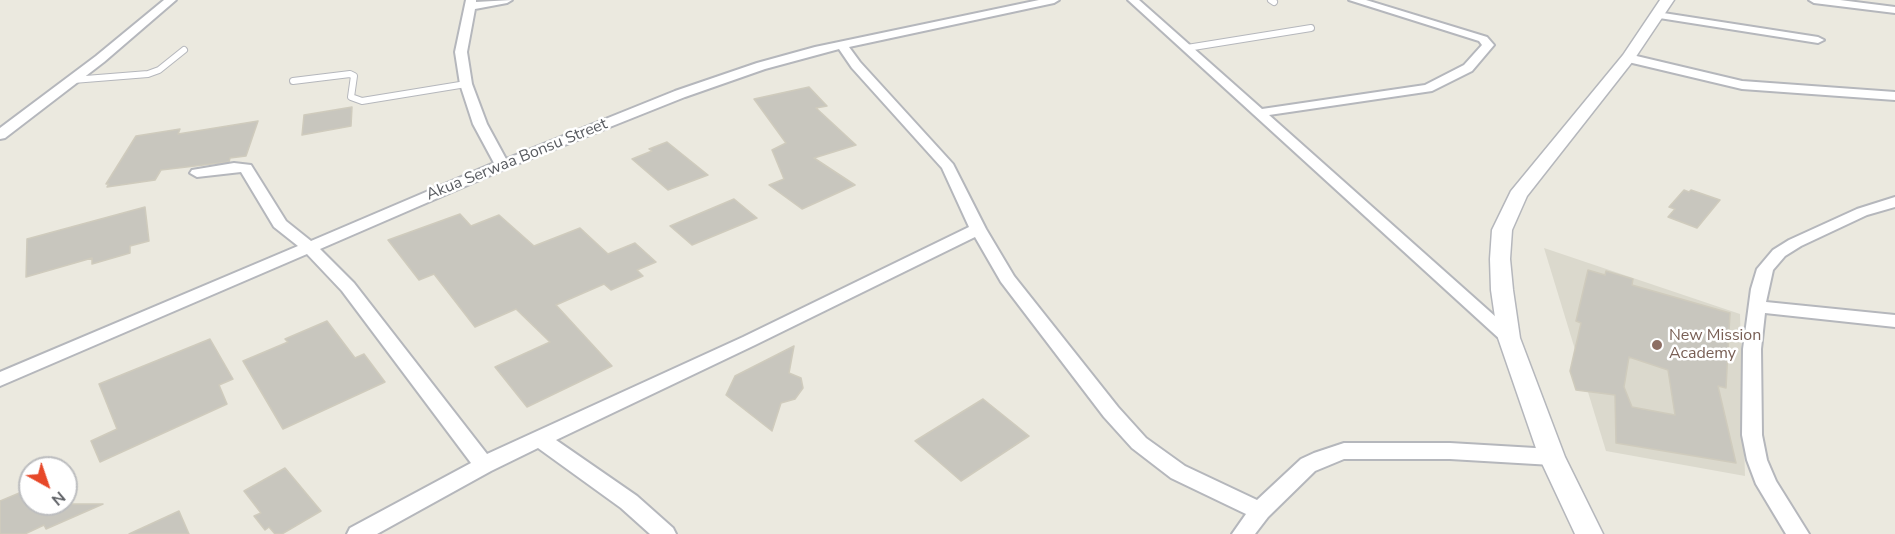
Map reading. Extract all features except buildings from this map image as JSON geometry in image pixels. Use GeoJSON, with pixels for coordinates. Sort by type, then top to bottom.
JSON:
{"type":"FeatureCollection","features":[{"type":"Feature","properties":{"kind":"street"},"geometry":{"type":"LineString","coordinates":[[0,135],[171,0]]}},
{"type":"Feature","properties":{"kind":"street"},"geometry":{"type":"LineString","coordinates":[[502,165],[480,123],[466,84],[461,52],[469,4],[507,0]]}},
{"type":"Feature","properties":{"kind":"street","name":"Akua Serwaa Bonsu Street"},"geometry":{"type":"LineString","coordinates":[[0,380],[502,165],[712,83],[761,66],[842,45],[1054,0]]}},
{"type":"Feature","properties":{"kind":"street"},"geometry":{"type":"LineString","coordinates":[[1133,0],[1509,338]]}},
{"type":"Feature","properties":{"kind":"street"},"geometry":{"type":"LineString","coordinates":[[1259,113],[1428,88],[1468,68],[1488,45],[1483,39],[1354,0]]}},
{"type":"Feature","properties":{"kind":"street"},"geometry":{"type":"LineString","coordinates":[[1815,0],[1895,10]]}},
{"type":"Feature","properties":{"kind":"street"},"geometry":{"type":"LineString","coordinates":[[1589,534],[1552,457],[1509,338],[1500,259],[1504,224],[1518,195],[1539,165],[1628,58],[1662,7],[1818,40]]}},
{"type":"Feature","properties":{"kind":"street"},"geometry":{"type":"LineString","coordinates":[[842,45],[856,65],[948,167],[978,229],[1007,278],[1051,337],[1139,443],[1178,472],[1260,511]]}},
{"type":"Feature","properties":{"kind":"street"},"geometry":{"type":"LineString","coordinates":[[1628,58],[1742,84],[1895,96]]}},
{"type":"Feature","properties":{"kind":"street"},"geometry":{"type":"LineString","coordinates":[[197,173],[234,167],[246,168],[280,224],[309,247],[348,287],[484,465]]}},
{"type":"Feature","properties":{"kind":"street"},"geometry":{"type":"LineString","coordinates":[[1798,534],[1767,484],[1757,460],[1752,435],[1752,349],[1765,269],[1779,253],[1795,243],[1862,212],[1895,202]]}},
{"type":"Feature","properties":{"kind":"street"},"geometry":{"type":"LineString","coordinates":[[358,534],[484,465],[749,341],[978,229]]}},
{"type":"Feature","properties":{"kind":"street"},"geometry":{"type":"LineString","coordinates":[[1758,307],[1857,319],[1895,321]]}},
{"type":"Feature","properties":{"kind":"street"},"geometry":{"type":"LineString","coordinates":[[540,439],[629,502],[665,534]]}},
{"type":"Feature","properties":{"kind":"street"},"geometry":{"type":"LineString","coordinates":[[1243,534],[1260,511],[1308,465],[1344,451],[1449,451],[1552,457]]}},
{"type":"Feature","properties":{"kind":"lane"},"geometry":{"type":"LineString","coordinates":[[1187,48],[1311,28]]}},
{"type":"Feature","properties":{"kind":"lane"},"geometry":{"type":"LineString","coordinates":[[72,80],[148,74],[159,70],[184,50]]}},
{"type":"Feature","properties":{"kind":"lane"},"geometry":{"type":"LineString","coordinates":[[293,81],[350,74],[354,76],[351,97],[362,101],[466,84]]}},
{"type":"Feature","properties":{"kind":"shaded area","name":"New Mission Academy"},"geometry":{"type":"Polygon","coordinates":[[[1544,248],[1740,314],[1745,476],[1606,451],[1544,248]]]}},
{"type":"Feature","properties":{"kind":"place","name":"New Mission Academy"},"geometry":{"type":"Point","coordinates":[1657,345]}}]}
